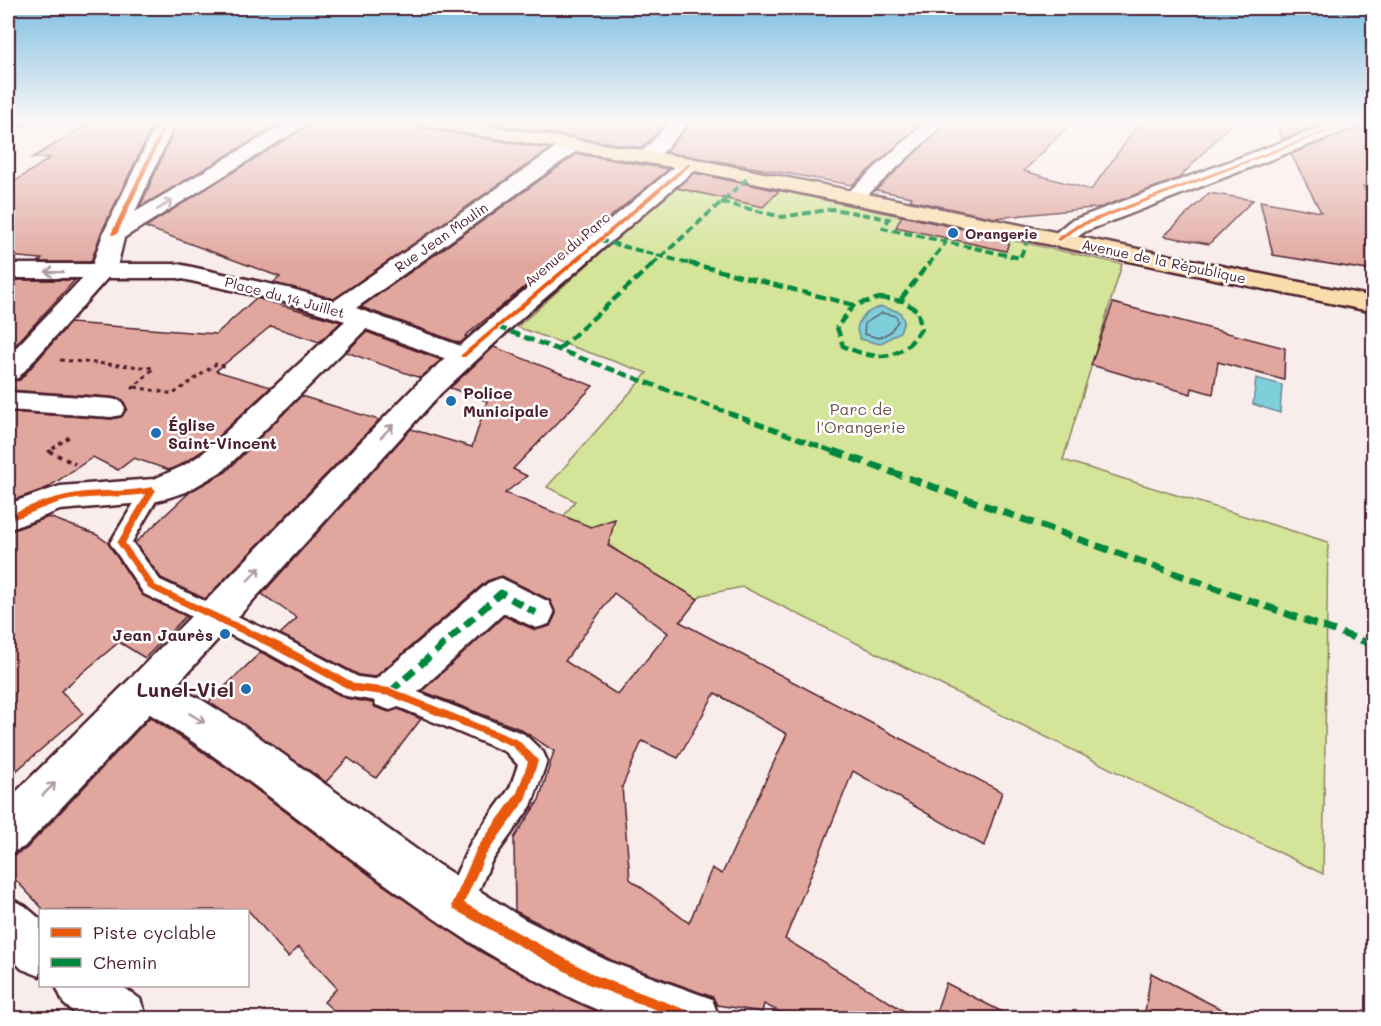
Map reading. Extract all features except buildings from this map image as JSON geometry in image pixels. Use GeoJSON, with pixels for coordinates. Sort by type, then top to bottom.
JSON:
{"type":"FeatureCollection","features":[{"type":"Feature","properties":{"kind":"main road","name":"Avenue de la République"},"geometry":{"type":"LineString","coordinates":[[713,169],[1374,305]]}},
{"type":"Feature","properties":{"kind":"street"},"geometry":{"type":"LineString","coordinates":[[8,372],[100,273],[106,263],[114,234],[145,169]]}},
{"type":"Feature","properties":{"kind":"street"},"geometry":{"type":"LineString","coordinates":[[114,234],[223,169]]}},
{"type":"Feature","properties":{"kind":"street","name":"Rue Jean Moulin"},"geometry":{"type":"LineString","coordinates":[[8,518],[48,501],[80,495],[135,494],[152,490],[188,478],[213,462],[350,314],[541,169]]}},
{"type":"Feature","properties":{"kind":"street","name":"Avenue du Parc"},"geometry":{"type":"LineString","coordinates":[[8,831],[146,690],[213,616],[353,470],[384,433],[463,356],[684,169]]}},
{"type":"Feature","properties":{"kind":"street"},"geometry":{"type":"LineString","coordinates":[[853,198],[885,169]]}},
{"type":"Feature","properties":{"kind":"street"},"geometry":{"type":"LineString","coordinates":[[1058,240],[1078,226],[1228,169]]}},
{"type":"Feature","properties":{"kind":"street","name":"Place du 14 Juillet"},"geometry":{"type":"LineString","coordinates":[[8,271],[100,273],[130,269],[177,271],[292,296],[350,314],[463,356]]}},
{"type":"Feature","properties":{"kind":"street"},"geometry":{"type":"LineString","coordinates":[[8,401],[111,408]]}},
{"type":"Feature","properties":{"kind":"street"},"geometry":{"type":"LineString","coordinates":[[390,692],[501,593],[536,613]]}},
{"type":"Feature","properties":{"kind":"street"},"geometry":{"type":"LineString","coordinates":[[146,690],[194,716],[261,760],[315,805],[457,905],[594,981],[693,1018]]}},
{"type":"Feature","properties":{"kind":"street"},"geometry":{"type":"LineString","coordinates":[[8,923],[39,950]]}},
{"type":"Feature","properties":{"kind":"street"},"geometry":{"type":"LineString","coordinates":[[83,987],[121,1018]]}},
{"type":"Feature","properties":{"kind":"lane"},"geometry":{"type":"LineString","coordinates":[[152,490],[121,543],[152,587],[355,688],[390,692],[515,743],[533,761],[521,796],[481,852],[457,905]]}},
{"type":"Feature","properties":{"kind":"path"},"geometry":{"type":"LineString","coordinates":[[53,360],[154,368]]}},
{"type":"Feature","properties":{"kind":"path"},"geometry":{"type":"LineString","coordinates":[[134,387],[173,394],[216,364],[227,367]]}},
{"type":"Feature","properties":{"kind":"green space","name":"Parc de l'Orangerie"},"geometry":{"type":"Polygon","coordinates":[[[693,172],[1122,264],[1063,460],[1328,542],[1323,874],[743,587],[702,595],[698,599],[630,560],[580,523],[564,516],[575,501],[547,487],[647,373],[517,327],[693,172]]]}},
{"type":"Feature","properties":{"kind":"water"},"geometry":{"type":"Polygon","coordinates":[[[882,307],[900,312],[904,321],[900,332],[880,344],[860,339],[857,330],[862,318],[869,312],[882,307]]]}},
{"type":"Feature","properties":{"kind":"water"},"geometry":{"type":"Polygon","coordinates":[[[1256,378],[1282,385],[1280,413],[1253,404],[1256,378]]]}},
{"type":"Feature","properties":{"kind":"marked path"},"geometry":{"type":"LineString","coordinates":[[559,349],[750,176]]}},
{"type":"Feature","properties":{"kind":"marked path"},"geometry":{"type":"LineString","coordinates":[[721,202],[782,217],[833,209],[889,219],[883,228],[1020,258],[1026,243]]}},
{"type":"Feature","properties":{"kind":"marked path"},"geometry":{"type":"LineString","coordinates":[[599,240],[854,305],[880,298],[896,299],[911,305],[918,311],[921,329],[907,348],[892,355],[875,356],[850,349],[843,346],[837,327],[854,305]]}},
{"type":"Feature","properties":{"kind":"marked path"},"geometry":{"type":"LineString","coordinates":[[901,299],[946,242]]}},
{"type":"Feature","properties":{"kind":"marked path"},"geometry":{"type":"LineString","coordinates":[[497,327],[963,499],[1374,645]]}},
{"type":"Feature","properties":{"kind":"marked path"},"geometry":{"type":"LineString","coordinates":[[390,692],[501,593],[536,613]]}},
{"type":"Feature","properties":{"kind":"cycle path"},"geometry":{"type":"LineString","coordinates":[[114,234],[145,169]]}},
{"type":"Feature","properties":{"kind":"cycle path"},"geometry":{"type":"LineString","coordinates":[[463,356],[684,169]]}},
{"type":"Feature","properties":{"kind":"cycle path"},"geometry":{"type":"LineString","coordinates":[[1058,240],[1078,226],[1228,169]]}},
{"type":"Feature","properties":{"kind":"cycle path"},"geometry":{"type":"LineString","coordinates":[[152,490],[121,543],[152,587],[277,646],[355,688],[390,692],[515,743],[533,761],[521,796],[481,852],[457,905],[594,981],[693,1018]]}},
{"type":"Feature","properties":{"kind":"cycle path"},"geometry":{"type":"LineString","coordinates":[[8,518],[42,504],[68,497],[152,490]]}},
{"type":"Feature","properties":{"kind":"place","name":"Orangerie"},"geometry":{"type":"Point","coordinates":[953,233]}},
{"type":"Feature","properties":{"kind":"place","name":"Police Municipale"},"geometry":{"type":"Point","coordinates":[451,401]}},
{"type":"Feature","properties":{"kind":"place","name":"Église Saint-Vincent"},"geometry":{"type":"Point","coordinates":[156,433]}},
{"type":"Feature","properties":{"kind":"place","name":"Jean Jaurès"},"geometry":{"type":"Point","coordinates":[225,634]}},
{"type":"Feature","properties":{"kind":"place","name":"Lunel-Viel"},"geometry":{"type":"Point","coordinates":[246,689]}}]}
